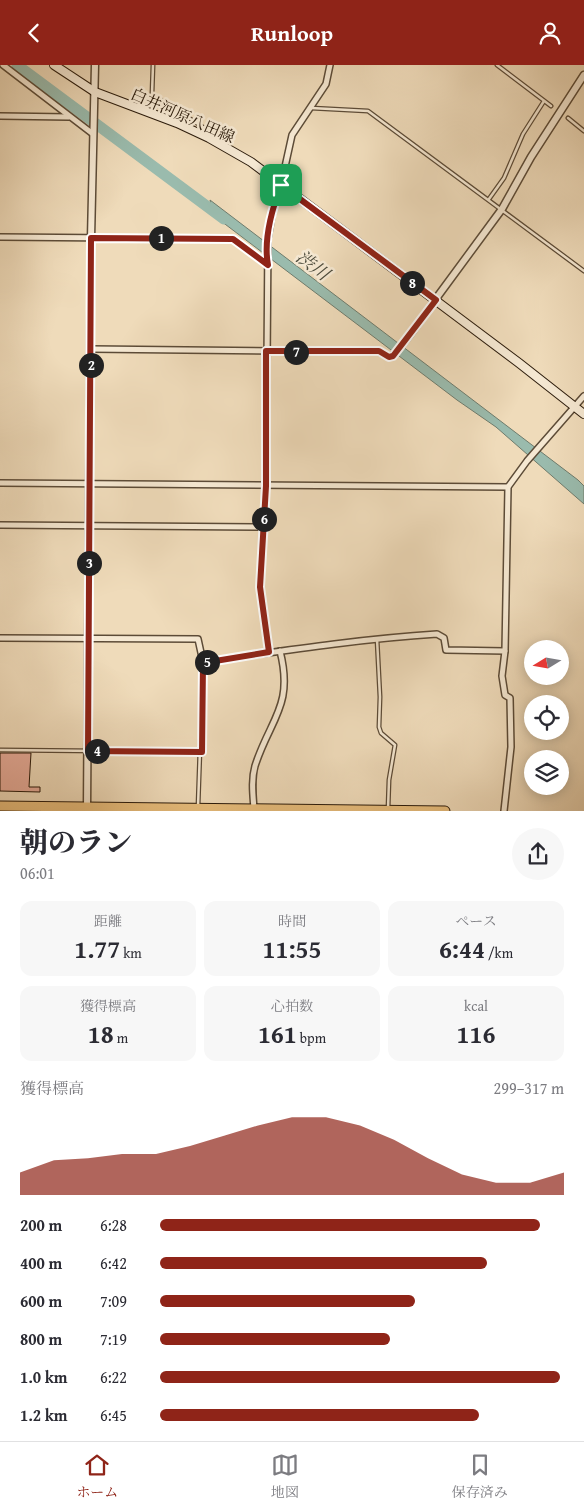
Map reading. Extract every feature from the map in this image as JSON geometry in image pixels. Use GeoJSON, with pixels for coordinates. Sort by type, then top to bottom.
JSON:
{"type":"FeatureCollection","features":[{"type":"Feature","properties":{"kind":"highway"},"geometry":{"type":"LineString","coordinates":[[0,805],[88,809],[198,808],[445,811]]}},
{"type":"Feature","properties":{"kind":"main road","name":"白井河原八田線"},"geometry":{"type":"LineString","coordinates":[[54,65],[95,92],[177,123],[210,138],[251,162],[436,300],[584,414]]}},
{"type":"Feature","properties":{"kind":"street"},"geometry":{"type":"LineString","coordinates":[[3,65],[70,117],[93,132]]}},
{"type":"Feature","properties":{"kind":"street"},"geometry":{"type":"LineString","coordinates":[[88,809],[91,238],[95,65]]}},
{"type":"Feature","properties":{"kind":"street"},"geometry":{"type":"LineString","coordinates":[[269,652],[260,587],[266,486],[268,237],[274,204],[281,185],[292,135],[326,84],[330,65]]}},
{"type":"Feature","properties":{"kind":"street"},"geometry":{"type":"LineString","coordinates":[[91,349],[379,351],[389,357],[393,356],[502,209],[531,157],[584,75]]}},
{"type":"Feature","properties":{"kind":"street"},"geometry":{"type":"LineString","coordinates":[[0,116],[70,117]]}},
{"type":"Feature","properties":{"kind":"street"},"geometry":{"type":"LineString","coordinates":[[0,237],[233,239],[267,262]]}},
{"type":"Feature","properties":{"kind":"street"},"geometry":{"type":"LineString","coordinates":[[504,811],[511,747],[510,698],[505,695],[502,676],[505,651],[508,487],[527,461],[584,396]]}},
{"type":"Feature","properties":{"kind":"street"},"geometry":{"type":"LineString","coordinates":[[0,483],[508,487]]}},
{"type":"Feature","properties":{"kind":"street"},"geometry":{"type":"LineString","coordinates":[[0,525],[264,527]]}},
{"type":"Feature","properties":{"kind":"street"},"geometry":{"type":"LineString","coordinates":[[0,638],[198,639],[203,663],[269,652],[377,638],[437,634],[444,638],[446,650],[505,651]]}},
{"type":"Feature","properties":{"kind":"street"},"geometry":{"type":"LineString","coordinates":[[254,810],[255,766],[277,719],[285,691],[286,683],[280,651]]}},
{"type":"Feature","properties":{"kind":"lane"},"geometry":{"type":"LineString","coordinates":[[153,65],[152,95],[212,133],[210,138]]}},
{"type":"Feature","properties":{"kind":"lane"},"geometry":{"type":"LineString","coordinates":[[497,65],[551,105]]}},
{"type":"Feature","properties":{"kind":"lane"},"geometry":{"type":"LineString","coordinates":[[489,199],[504,178],[523,134],[544,101]]}},
{"type":"Feature","properties":{"kind":"lane"},"geometry":{"type":"LineString","coordinates":[[310,108],[368,111],[584,271]]}},
{"type":"Feature","properties":{"kind":"lane"},"geometry":{"type":"LineString","coordinates":[[568,118],[584,131]]}},
{"type":"Feature","properties":{"kind":"lane"},"geometry":{"type":"LineString","coordinates":[[377,638],[380,697],[378,727],[381,733],[395,745],[389,780],[388,810]]}},
{"type":"Feature","properties":{"kind":"lane"},"geometry":{"type":"LineString","coordinates":[[198,808],[202,752],[203,663]]}},
{"type":"Feature","properties":{"kind":"lane"},"geometry":{"type":"LineString","coordinates":[[0,750],[202,752]]}},
{"type":"Feature","properties":{"kind":"shaded area"},"geometry":{"type":"Polygon","coordinates":[[[210,200],[578,480],[584,486],[584,504],[496,427],[457,400],[213,215],[210,200]]]}},
{"type":"Feature","properties":{"kind":"building"},"geometry":{"type":"Polygon","coordinates":[[[0,753],[31,753],[29,787],[40,787],[40,792],[0,791],[0,753]]]}},
{"type":"Feature","properties":{"kind":"waterway","name":"渋川"},"geometry":{"type":"LineString","coordinates":[[17,65],[224,219]]}},
{"type":"Feature","properties":{"kind":"route"},"geometry":{"type":"LineString","coordinates":[[281,185],[436,300],[393,356],[389,357],[379,351],[266,351],[266,486],[260,587],[269,652],[203,663],[202,752],[88,751],[91,238],[233,239],[268,265],[268,237],[274,204],[281,185]]}}]}
